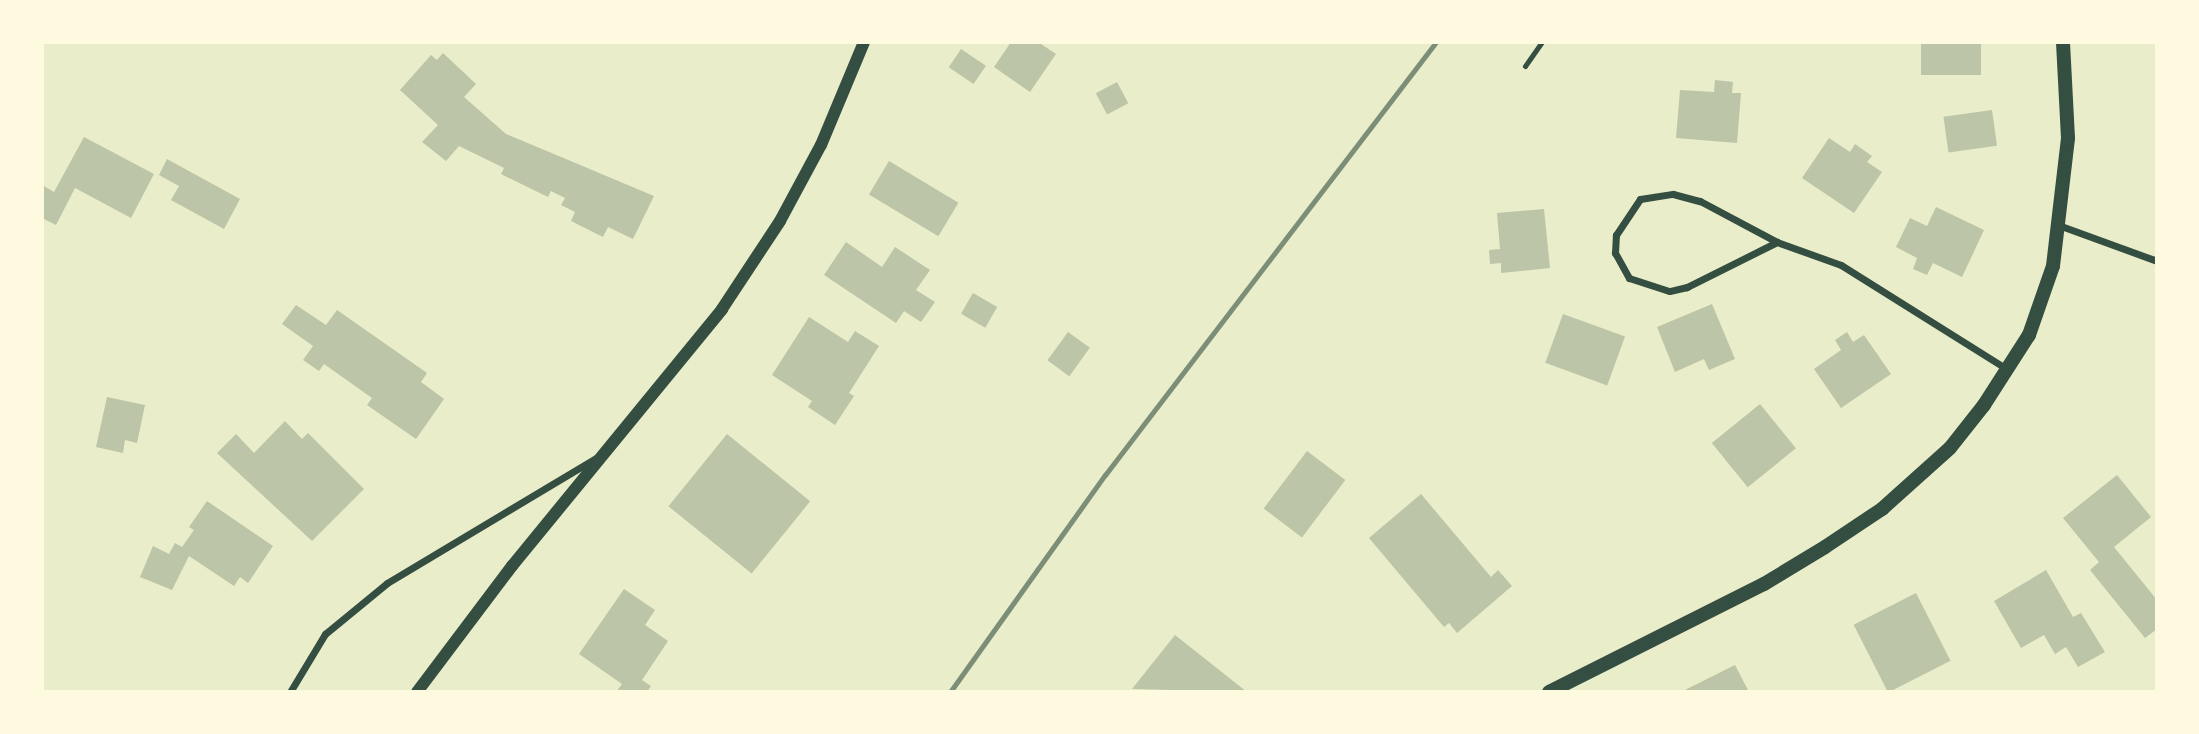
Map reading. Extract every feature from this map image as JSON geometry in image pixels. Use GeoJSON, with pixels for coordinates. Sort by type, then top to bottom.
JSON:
{"type":"FeatureCollection","features":[{"type":"Feature","properties":{"kind":"main road"},"geometry":{"type":"LineString","coordinates":[[1549,692],[1764,584],[1882,509],[1950,448],[2008,370],[2046,296],[2061,226],[2068,138],[2063,42]]}},
{"type":"Feature","properties":{"kind":"street"},"geometry":{"type":"LineString","coordinates":[[417,692],[603,454],[722,309],[780,221],[821,145],[864,42]]}},
{"type":"Feature","properties":{"kind":"street"},"geometry":{"type":"LineString","coordinates":[[1777,242],[1687,287],[1669,291],[1629,278],[1615,253],[1623,219],[1640,200],[1657,194],[1700,201],[1777,242],[1841,265],[2008,370]]}},
{"type":"Feature","properties":{"kind":"street"},"geometry":{"type":"LineString","coordinates":[[2061,226],[2157,261]]}},
{"type":"Feature","properties":{"kind":"street"},"geometry":{"type":"LineString","coordinates":[[290,692],[325,634],[387,583],[603,454]]}},
{"type":"Feature","properties":{"kind":"lane"},"geometry":{"type":"LineString","coordinates":[[1525,66],[1542,42]]}},
{"type":"Feature","properties":{"kind":"building"},"geometry":{"type":"Polygon","coordinates":[[[1011,42],[1038,42],[1056,54],[1030,92],[994,67],[1011,42]]]}},
{"type":"Feature","properties":{"kind":"building"},"geometry":{"type":"Polygon","coordinates":[[[1921,42],[1981,42],[1981,75],[1921,75],[1921,42]]]}},
{"type":"Feature","properties":{"kind":"building"},"geometry":{"type":"Polygon","coordinates":[[[961,49],[986,66],[974,84],[949,67],[961,49]]]}},
{"type":"Feature","properties":{"kind":"building"},"geometry":{"type":"Polygon","coordinates":[[[443,53],[476,84],[464,97],[506,134],[654,196],[633,239],[608,227],[603,237],[571,221],[575,212],[561,205],[565,198],[551,191],[548,197],[501,174],[504,168],[459,146],[446,161],[422,142],[438,125],[400,90],[431,55],[437,60],[443,53]]]}},
{"type":"Feature","properties":{"kind":"building"},"geometry":{"type":"Polygon","coordinates":[[[1715,80],[1733,82],[1732,93],[1741,93],[1737,143],[1676,138],[1680,90],[1714,92],[1715,80]]]}},
{"type":"Feature","properties":{"kind":"building"},"geometry":{"type":"Polygon","coordinates":[[[1117,82],[1128,103],[1107,114],[1096,93],[1117,82]]]}},
{"type":"Feature","properties":{"kind":"building"},"geometry":{"type":"Polygon","coordinates":[[[1992,110],[1997,146],[1948,152],[1943,117],[1992,110]]]}},
{"type":"Feature","properties":{"kind":"building"},"geometry":{"type":"Polygon","coordinates":[[[84,137],[154,174],[131,218],[75,188],[56,225],[42,218],[42,185],[54,192],[84,137]]]}},
{"type":"Feature","properties":{"kind":"building"},"geometry":{"type":"Polygon","coordinates":[[[1829,138],[1850,152],[1855,144],[1872,156],[1867,162],[1882,172],[1854,213],[1802,178],[1829,138]]]}},
{"type":"Feature","properties":{"kind":"building"},"geometry":{"type":"Polygon","coordinates":[[[167,159],[240,199],[224,229],[171,200],[179,186],[159,175],[167,159]]]}},
{"type":"Feature","properties":{"kind":"building"},"geometry":{"type":"Polygon","coordinates":[[[889,161],[958,203],[938,236],[869,194],[889,161]]]}},
{"type":"Feature","properties":{"kind":"building"},"geometry":{"type":"Polygon","coordinates":[[[1936,207],[1984,230],[1962,277],[1933,263],[1927,275],[1913,269],[1917,258],[1896,247],[1910,218],[1927,226],[1936,207]]]}},
{"type":"Feature","properties":{"kind":"building"},"geometry":{"type":"Polygon","coordinates":[[[1544,209],[1550,268],[1501,273],[1501,263],[1490,264],[1489,250],[1500,249],[1497,213],[1544,209]]]}},
{"type":"Feature","properties":{"kind":"building"},"geometry":{"type":"Polygon","coordinates":[[[846,242],[882,267],[895,247],[930,270],[916,290],[935,302],[921,322],[904,311],[896,323],[824,275],[846,242]]]}},
{"type":"Feature","properties":{"kind":"building"},"geometry":{"type":"Polygon","coordinates":[[[973,293],[997,307],[985,328],[961,314],[973,293]]]}},
{"type":"Feature","properties":{"kind":"building"},"geometry":{"type":"Polygon","coordinates":[[[1712,304],[1735,359],[1709,370],[1704,359],[1675,372],[1657,327],[1712,304]]]}},
{"type":"Feature","properties":{"kind":"building"},"geometry":{"type":"Polygon","coordinates":[[[296,305],[326,325],[337,310],[427,373],[421,382],[444,399],[416,439],[367,405],[372,398],[324,364],[319,371],[303,360],[313,346],[282,324],[296,305]]]}},
{"type":"Feature","properties":{"kind":"building"},"geometry":{"type":"Polygon","coordinates":[[[1563,314],[1625,337],[1607,385],[1545,363],[1563,314]]]}},
{"type":"Feature","properties":{"kind":"building"},"geometry":{"type":"Polygon","coordinates":[[[809,317],[848,342],[855,331],[879,346],[849,393],[854,396],[835,425],[808,407],[812,401],[772,375],[809,317]]]}},
{"type":"Feature","properties":{"kind":"building"},"geometry":{"type":"Polygon","coordinates":[[[1068,332],[1090,348],[1069,376],[1047,360],[1068,332]]]}},
{"type":"Feature","properties":{"kind":"building"},"geometry":{"type":"Polygon","coordinates":[[[1847,332],[1853,342],[1864,335],[1891,374],[1841,408],[1814,369],[1841,350],[1835,340],[1847,332]]]}},
{"type":"Feature","properties":{"kind":"building"},"geometry":{"type":"Polygon","coordinates":[[[107,397],[145,405],[137,443],[125,440],[123,453],[96,447],[107,397]]]}},
{"type":"Feature","properties":{"kind":"building"},"geometry":{"type":"Polygon","coordinates":[[[1760,404],[1796,448],[1748,487],[1712,443],[1760,404]]]}},
{"type":"Feature","properties":{"kind":"building"},"geometry":{"type":"Polygon","coordinates":[[[285,421],[302,439],[308,433],[364,489],[312,541],[217,453],[236,434],[254,453],[285,421]]]}},
{"type":"Feature","properties":{"kind":"building"},"geometry":{"type":"Polygon","coordinates":[[[727,434],[810,501],[752,574],[668,506],[727,434]]]}},
{"type":"Feature","properties":{"kind":"building"},"geometry":{"type":"Polygon","coordinates":[[[1307,451],[1345,480],[1302,537],[1264,509],[1307,451]]]}},
{"type":"Feature","properties":{"kind":"building"},"geometry":{"type":"Polygon","coordinates":[[[2117,475],[2151,517],[2114,547],[2157,600],[2157,629],[2145,638],[2090,570],[2099,562],[2063,518],[2117,475]]]}},
{"type":"Feature","properties":{"kind":"building"},"geometry":{"type":"Polygon","coordinates":[[[1421,494],[1491,577],[1498,570],[1512,586],[1457,633],[1449,623],[1444,627],[1369,538],[1421,494]]]}},
{"type":"Feature","properties":{"kind":"building"},"geometry":{"type":"Polygon","coordinates":[[[207,501],[273,546],[248,583],[240,577],[234,586],[189,556],[172,590],[140,577],[153,546],[169,554],[175,543],[182,547],[194,530],[189,527],[207,501]]]}},
{"type":"Feature","properties":{"kind":"building"},"geometry":{"type":"Polygon","coordinates":[[[2046,570],[2073,617],[2081,613],[2105,652],[2078,667],[2066,647],[2055,654],[2044,635],[2021,648],[1994,601],[2046,570]]]}},
{"type":"Feature","properties":{"kind":"building"},"geometry":{"type":"Polygon","coordinates":[[[624,589],[655,610],[645,625],[668,641],[642,680],[651,686],[647,692],[616,692],[622,684],[579,654],[624,589]]]}},
{"type":"Feature","properties":{"kind":"building"},"geometry":{"type":"Polygon","coordinates":[[[1916,593],[1951,661],[1888,692],[1854,625],[1916,593]]]}},
{"type":"Feature","properties":{"kind":"building"},"geometry":{"type":"Polygon","coordinates":[[[1175,635],[1247,692],[1132,689],[1175,635]]]}},
{"type":"Feature","properties":{"kind":"building"},"geometry":{"type":"Polygon","coordinates":[[[1735,665],[1749,692],[1681,692],[1735,665]]]}},
{"type":"Feature","properties":{"kind":"railway"},"geometry":{"type":"LineString","coordinates":[[950,692],[1105,475],[1436,42]]}}]}
